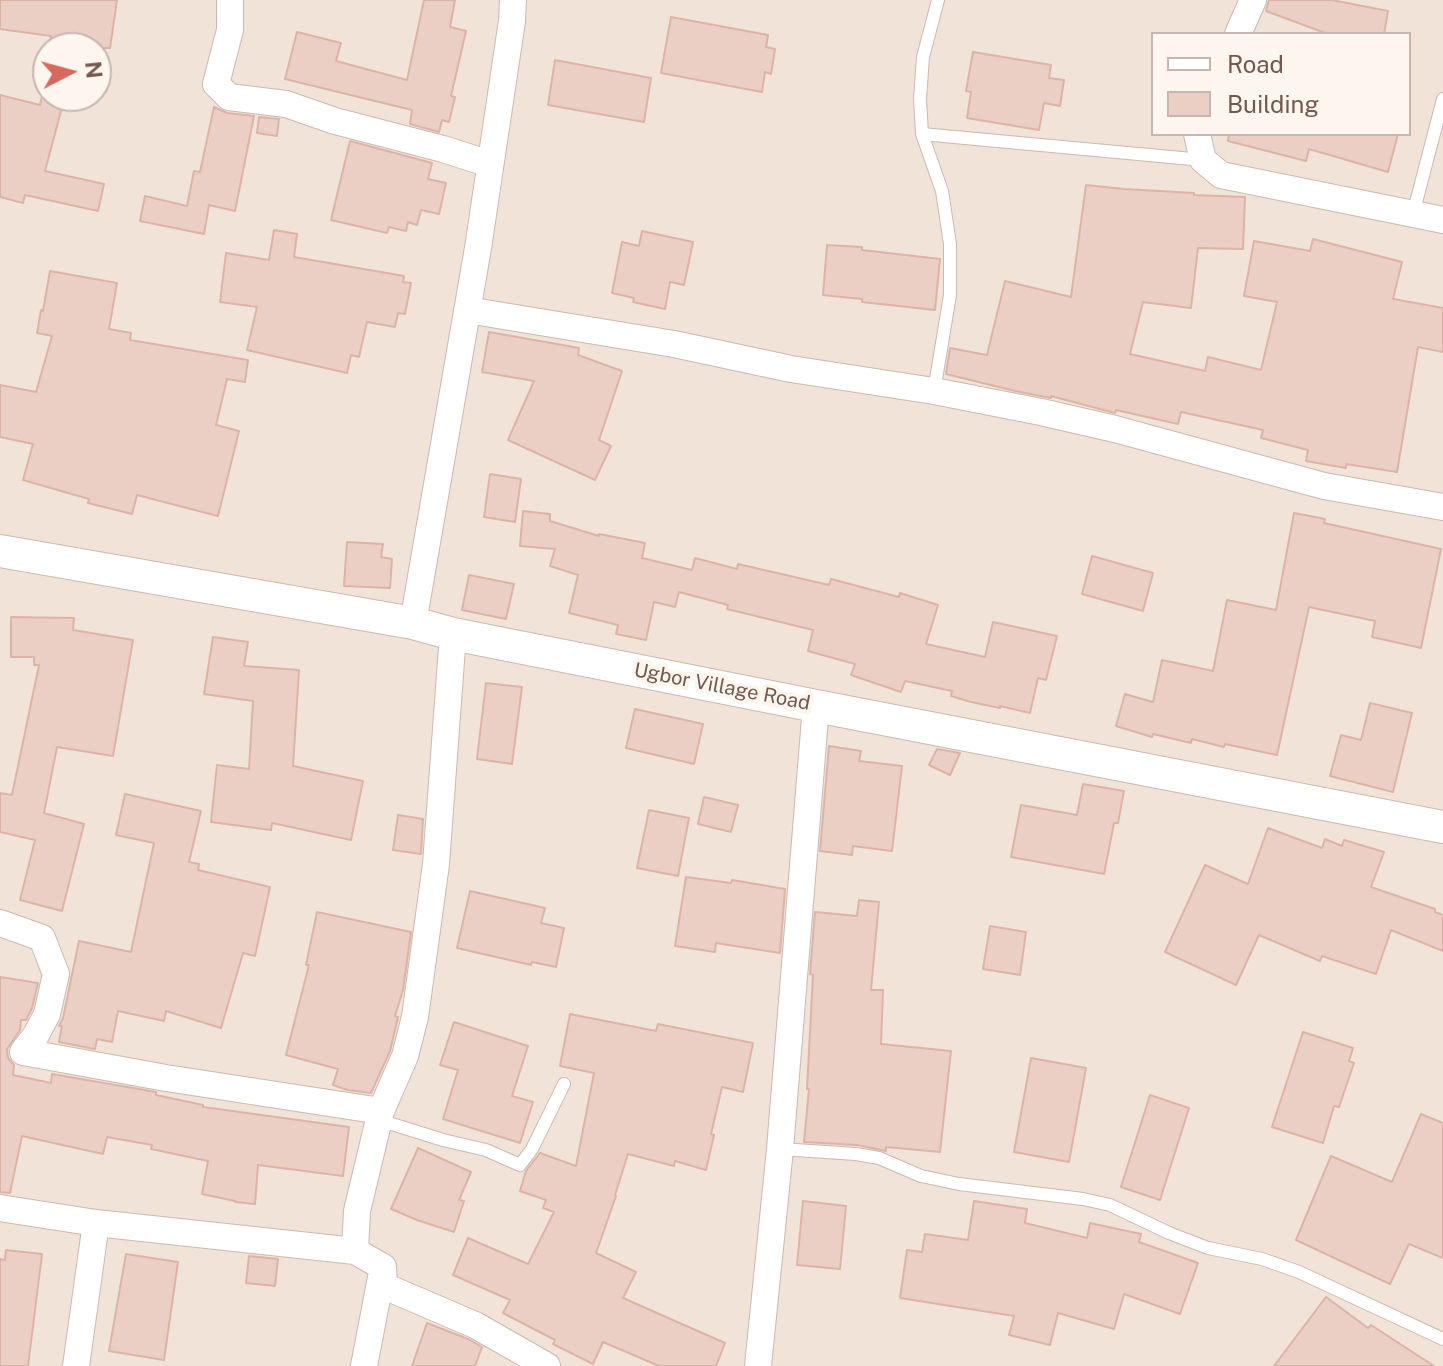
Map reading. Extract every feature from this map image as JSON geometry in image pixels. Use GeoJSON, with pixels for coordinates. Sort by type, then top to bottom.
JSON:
{"type":"FeatureCollection","features":[{"type":"Feature","properties":{"kind":"street"},"geometry":{"type":"LineString","coordinates":[[230,0],[230,30],[216,84],[229,97],[286,104],[335,121],[490,164]]}},
{"type":"Feature","properties":{"kind":"street"},"geometry":{"type":"LineString","coordinates":[[413,623],[478,248],[513,0]]}},
{"type":"Feature","properties":{"kind":"street"},"geometry":{"type":"LineString","coordinates":[[1239,32],[1253,0]]}},
{"type":"Feature","properties":{"kind":"street"},"geometry":{"type":"LineString","coordinates":[[1200,147],[1221,175],[1443,220]]}},
{"type":"Feature","properties":{"kind":"street"},"geometry":{"type":"LineString","coordinates":[[467,310],[674,344],[791,369],[934,391],[1041,412],[1324,486],[1443,507]]}},
{"type":"Feature","properties":{"kind":"street","name":"Ugbor Village Road"},"geometry":{"type":"LineString","coordinates":[[0,551],[413,623],[453,634],[816,706],[1443,827]]}},
{"type":"Feature","properties":{"kind":"street"},"geometry":{"type":"LineString","coordinates":[[355,1251],[357,1211],[380,1116],[405,1056],[415,1017],[436,864],[453,634]]}},
{"type":"Feature","properties":{"kind":"street"},"geometry":{"type":"LineString","coordinates":[[758,1366],[780,1149],[816,706]]}},
{"type":"Feature","properties":{"kind":"street"},"geometry":{"type":"LineString","coordinates":[[0,923],[42,938],[56,974],[47,1014],[23,1052],[380,1116]]}},
{"type":"Feature","properties":{"kind":"street"},"geometry":{"type":"LineString","coordinates":[[0,1208],[96,1223],[355,1251],[383,1267]]}},
{"type":"Feature","properties":{"kind":"street"},"geometry":{"type":"LineString","coordinates":[[76,1366],[96,1223]]}},
{"type":"Feature","properties":{"kind":"street"},"geometry":{"type":"LineString","coordinates":[[364,1366],[383,1267]]}},
{"type":"Feature","properties":{"kind":"street"},"geometry":{"type":"LineString","coordinates":[[383,1267],[384,1286],[475,1325],[547,1366]]}},
{"type":"Feature","properties":{"kind":"lane"},"geometry":{"type":"LineString","coordinates":[[934,391],[950,295],[950,244],[942,191],[922,134],[920,99],[923,57],[938,0]]}},
{"type":"Feature","properties":{"kind":"lane"},"geometry":{"type":"LineString","coordinates":[[1413,214],[1443,99]]}},
{"type":"Feature","properties":{"kind":"lane"},"geometry":{"type":"LineString","coordinates":[[922,134],[1200,147]]}},
{"type":"Feature","properties":{"kind":"lane"},"geometry":{"type":"LineString","coordinates":[[380,1116],[443,1140],[486,1150],[520,1165],[532,1149],[564,1084]]}},
{"type":"Feature","properties":{"kind":"lane"},"geometry":{"type":"LineString","coordinates":[[780,1149],[856,1154],[879,1158],[934,1179],[1110,1205],[1208,1248],[1262,1259],[1299,1272],[1443,1339]]}},
{"type":"Feature","properties":{"kind":"shaded area"},"geometry":{"type":"Polygon","coordinates":[[[0,0],[1443,0],[1443,1366],[0,1366],[0,0]]]}},
{"type":"Feature","properties":{"kind":"building"},"geometry":{"type":"Polygon","coordinates":[[[0,0],[117,0],[112,34],[32,33],[0,29],[0,0]]]}},
{"type":"Feature","properties":{"kind":"building"},"geometry":{"type":"Polygon","coordinates":[[[424,0],[455,0],[450,27],[466,31],[451,96],[455,97],[449,122],[442,120],[439,132],[410,124],[412,110],[285,79],[297,32],[341,43],[336,61],[407,80],[424,0]]]}},
{"type":"Feature","properties":{"kind":"building"},"geometry":{"type":"Polygon","coordinates":[[[1269,0],[1332,0],[1388,11],[1384,32],[1323,32],[1266,11],[1269,0]]]}},
{"type":"Feature","properties":{"kind":"building"},"geometry":{"type":"Polygon","coordinates":[[[671,17],[768,35],[766,47],[775,49],[771,74],[765,72],[762,92],[661,73],[671,17]]]}},
{"type":"Feature","properties":{"kind":"building"},"geometry":{"type":"Polygon","coordinates":[[[973,52],[1051,65],[1049,78],[1064,80],[1060,106],[1044,103],[1039,130],[967,118],[971,92],[966,91],[973,52]]]}},
{"type":"Feature","properties":{"kind":"building"},"geometry":{"type":"Polygon","coordinates":[[[555,60],[651,78],[644,122],[548,105],[555,60]]]}},
{"type":"Feature","properties":{"kind":"building"},"geometry":{"type":"Polygon","coordinates":[[[0,95],[32,103],[32,112],[61,112],[45,171],[104,184],[98,211],[25,195],[23,203],[0,197],[0,95]]]}},
{"type":"Feature","properties":{"kind":"building"},"geometry":{"type":"Polygon","coordinates":[[[214,107],[227,113],[254,116],[235,211],[209,205],[204,234],[140,221],[145,196],[187,206],[194,171],[200,172],[214,107]]]}},
{"type":"Feature","properties":{"kind":"building"},"geometry":{"type":"Polygon","coordinates":[[[259,117],[279,119],[277,136],[257,133],[259,117]]]}},
{"type":"Feature","properties":{"kind":"building"},"geometry":{"type":"Polygon","coordinates":[[[1229,136],[1397,136],[1388,172],[1309,149],[1306,161],[1228,141],[1229,136]]]}},
{"type":"Feature","properties":{"kind":"building"},"geometry":{"type":"Polygon","coordinates":[[[350,141],[432,163],[428,179],[446,183],[439,214],[421,210],[417,225],[408,222],[406,231],[389,227],[387,233],[331,220],[350,141]]]}},
{"type":"Feature","properties":{"kind":"building"},"geometry":{"type":"Polygon","coordinates":[[[1086,185],[1245,197],[1243,249],[1198,248],[1191,308],[1143,302],[1130,354],[1205,371],[1208,357],[1261,370],[1277,302],[1244,296],[1254,241],[1310,251],[1313,239],[1402,262],[1393,299],[1443,308],[1443,352],[1418,347],[1397,472],[1306,461],[1308,450],[1261,438],[1263,430],[1181,412],[1178,424],[1116,410],[1115,413],[946,374],[950,348],[987,355],[1005,281],[1071,297],[1086,185]]]}},
{"type":"Feature","properties":{"kind":"building"},"geometry":{"type":"Polygon","coordinates":[[[274,230],[297,234],[294,257],[404,276],[403,282],[411,283],[405,314],[398,313],[395,327],[367,322],[359,357],[351,355],[347,373],[247,350],[257,307],[220,302],[226,253],[269,260],[274,230]]]}},
{"type":"Feature","properties":{"kind":"building"},"geometry":{"type":"Polygon","coordinates":[[[642,231],[693,242],[684,285],[670,282],[665,309],[633,302],[634,298],[612,293],[622,242],[639,246],[642,231]]]}},
{"type":"Feature","properties":{"kind":"building"},"geometry":{"type":"Polygon","coordinates":[[[827,245],[940,259],[935,310],[823,295],[827,245]]]}},
{"type":"Feature","properties":{"kind":"building"},"geometry":{"type":"Polygon","coordinates":[[[50,271],[117,283],[109,329],[131,333],[130,340],[248,360],[245,382],[227,379],[216,425],[239,431],[218,516],[137,495],[132,514],[88,503],[89,499],[23,480],[33,444],[0,437],[0,385],[36,392],[52,336],[37,333],[50,271]]]}},
{"type":"Feature","properties":{"kind":"building"},"geometry":{"type":"Polygon","coordinates":[[[489,332],[579,348],[578,355],[622,371],[599,440],[611,446],[595,480],[508,440],[534,381],[482,372],[489,332]]]}},
{"type":"Feature","properties":{"kind":"building"},"geometry":{"type":"Polygon","coordinates":[[[490,474],[521,479],[515,522],[484,517],[490,474]]]}},
{"type":"Feature","properties":{"kind":"building"},"geometry":{"type":"Polygon","coordinates":[[[523,511],[550,514],[550,521],[599,536],[645,543],[642,558],[692,570],[695,558],[737,569],[738,564],[829,585],[831,579],[899,597],[900,593],[938,605],[926,644],[985,657],[993,622],[1057,636],[1046,680],[1038,678],[1030,713],[971,702],[951,696],[952,691],[905,681],[901,692],[851,675],[855,664],[808,651],[813,630],[727,609],[728,605],[679,592],[675,607],[654,602],[646,640],[616,634],[618,625],[569,613],[578,575],[550,566],[555,549],[520,546],[523,511]]]}},
{"type":"Feature","properties":{"kind":"building"},"geometry":{"type":"Polygon","coordinates":[[[1294,513],[1325,519],[1324,523],[1441,549],[1421,648],[1372,637],[1375,621],[1309,607],[1277,755],[1192,739],[1191,743],[1153,734],[1152,737],[1116,726],[1125,694],[1153,702],[1162,660],[1213,671],[1227,600],[1276,610],[1294,513]]]}},
{"type":"Feature","properties":{"kind":"building"},"geometry":{"type":"Polygon","coordinates":[[[347,542],[383,544],[381,557],[392,559],[390,588],[344,586],[347,542]]]}},
{"type":"Feature","properties":{"kind":"building"},"geometry":{"type":"Polygon","coordinates":[[[1092,556],[1153,573],[1143,611],[1082,594],[1092,556]]]}},
{"type":"Feature","properties":{"kind":"building"},"geometry":{"type":"Polygon","coordinates":[[[469,575],[514,584],[506,619],[462,610],[469,575]]]}},
{"type":"Feature","properties":{"kind":"building"},"geometry":{"type":"Polygon","coordinates":[[[11,617],[74,618],[73,630],[133,640],[113,756],[57,747],[44,813],[84,824],[62,911],[20,900],[35,840],[0,832],[0,793],[12,795],[39,665],[34,665],[34,657],[11,657],[11,617]]]}},
{"type":"Feature","properties":{"kind":"building"},"geometry":{"type":"Polygon","coordinates":[[[213,637],[248,642],[244,666],[299,670],[293,766],[363,781],[351,840],[272,823],[271,830],[211,822],[217,765],[249,769],[253,701],[204,694],[213,637]]]}},
{"type":"Feature","properties":{"kind":"building"},"geometry":{"type":"Polygon","coordinates":[[[486,683],[522,687],[512,764],[477,759],[486,683]]]}},
{"type":"Feature","properties":{"kind":"building"},"geometry":{"type":"Polygon","coordinates":[[[1370,703],[1412,713],[1393,792],[1330,776],[1341,735],[1361,740],[1370,703]]]}},
{"type":"Feature","properties":{"kind":"building"},"geometry":{"type":"Polygon","coordinates":[[[635,709],[703,724],[694,764],[626,748],[635,709]]]}},
{"type":"Feature","properties":{"kind":"building"},"geometry":{"type":"Polygon","coordinates":[[[829,746],[861,751],[859,761],[902,766],[892,851],[853,846],[852,855],[820,851],[829,746]]]}},
{"type":"Feature","properties":{"kind":"building"},"geometry":{"type":"Polygon","coordinates":[[[937,749],[960,753],[950,775],[929,765],[937,749]]]}},
{"type":"Feature","properties":{"kind":"building"},"geometry":{"type":"Polygon","coordinates":[[[1083,784],[1124,791],[1104,874],[1011,857],[1021,805],[1077,815],[1083,784]]]}},
{"type":"Feature","properties":{"kind":"building"},"geometry":{"type":"Polygon","coordinates":[[[125,794],[201,811],[189,862],[199,864],[198,870],[270,887],[255,956],[243,953],[221,1028],[166,1011],[164,1021],[118,1011],[112,1042],[97,1039],[95,1049],[59,1042],[62,1026],[59,1026],[79,941],[131,952],[154,843],[116,835],[125,794]]]}},
{"type":"Feature","properties":{"kind":"building"},"geometry":{"type":"Polygon","coordinates":[[[704,797],[738,805],[731,832],[698,824],[704,797]]]}},
{"type":"Feature","properties":{"kind":"building"},"geometry":{"type":"Polygon","coordinates":[[[649,810],[689,818],[678,876],[637,868],[649,810]]]}},
{"type":"Feature","properties":{"kind":"building"},"geometry":{"type":"Polygon","coordinates":[[[398,815],[423,819],[421,854],[393,850],[398,815]]]}},
{"type":"Feature","properties":{"kind":"building"},"geometry":{"type":"Polygon","coordinates":[[[1268,828],[1322,848],[1325,839],[1342,846],[1344,840],[1384,852],[1371,887],[1435,909],[1443,915],[1443,951],[1391,930],[1376,974],[1322,956],[1320,961],[1259,935],[1236,985],[1165,952],[1205,865],[1248,884],[1268,828]]]}},
{"type":"Feature","properties":{"kind":"building"},"geometry":{"type":"Polygon","coordinates":[[[686,877],[731,883],[732,880],[785,889],[780,953],[716,943],[715,952],[675,946],[686,877]]]}},
{"type":"Feature","properties":{"kind":"building"},"geometry":{"type":"Polygon","coordinates":[[[470,891],[545,908],[541,923],[564,928],[556,967],[532,962],[531,965],[457,948],[470,891]]]}},
{"type":"Feature","properties":{"kind":"building"},"geometry":{"type":"Polygon","coordinates":[[[859,900],[879,902],[871,990],[883,990],[881,1044],[951,1051],[940,1152],[886,1147],[886,1151],[857,1145],[804,1142],[809,1089],[813,975],[810,974],[815,912],[857,916],[859,900]]]}},
{"type":"Feature","properties":{"kind":"building"},"geometry":{"type":"Polygon","coordinates":[[[317,912],[411,932],[390,1051],[371,1093],[333,1085],[338,1069],[286,1055],[309,965],[306,965],[317,912]]]}},
{"type":"Feature","properties":{"kind":"building"},"geometry":{"type":"Polygon","coordinates":[[[990,926],[1026,932],[1020,975],[983,969],[990,926]]]}},
{"type":"Feature","properties":{"kind":"building"},"geometry":{"type":"Polygon","coordinates":[[[0,977],[38,983],[32,1008],[26,1020],[21,1020],[20,1030],[7,1049],[8,1058],[14,1065],[13,1075],[51,1083],[52,1074],[156,1092],[156,1095],[203,1107],[349,1127],[343,1176],[258,1165],[255,1204],[235,1202],[202,1194],[208,1161],[151,1149],[152,1145],[107,1137],[103,1154],[22,1136],[10,1193],[0,1192],[0,977]]]}},
{"type":"Feature","properties":{"kind":"building"},"geometry":{"type":"Polygon","coordinates":[[[570,1014],[656,1031],[658,1024],[753,1043],[743,1092],[722,1087],[706,1170],[675,1161],[674,1166],[628,1154],[596,1253],[636,1272],[623,1298],[725,1343],[716,1366],[659,1366],[603,1342],[593,1364],[503,1313],[510,1300],[453,1275],[468,1238],[528,1264],[554,1212],[543,1208],[546,1200],[520,1191],[526,1171],[540,1153],[576,1166],[594,1073],[560,1066],[570,1014]]]}},
{"type":"Feature","properties":{"kind":"building"},"geometry":{"type":"Polygon","coordinates":[[[454,1022],[528,1046],[512,1096],[533,1102],[520,1143],[443,1119],[458,1070],[440,1065],[454,1022]]]}},
{"type":"Feature","properties":{"kind":"building"},"geometry":{"type":"Polygon","coordinates":[[[1303,1032],[1353,1048],[1349,1061],[1354,1063],[1339,1107],[1334,1106],[1323,1143],[1272,1127],[1303,1032]]]}},
{"type":"Feature","properties":{"kind":"building"},"geometry":{"type":"Polygon","coordinates":[[[1031,1058],[1086,1068],[1069,1162],[1014,1152],[1031,1058]]]}},
{"type":"Feature","properties":{"kind":"building"},"geometry":{"type":"Polygon","coordinates":[[[1150,1095],[1189,1108],[1160,1200],[1121,1187],[1150,1095]]]}},
{"type":"Feature","properties":{"kind":"building"},"geometry":{"type":"Polygon","coordinates":[[[1421,1114],[1443,1123],[1443,1258],[1409,1244],[1390,1284],[1296,1240],[1331,1156],[1392,1182],[1421,1114]]]}},
{"type":"Feature","properties":{"kind":"building"},"geometry":{"type":"Polygon","coordinates":[[[418,1148],[471,1172],[459,1200],[464,1201],[454,1232],[391,1209],[418,1148]]]}},
{"type":"Feature","properties":{"kind":"building"},"geometry":{"type":"Polygon","coordinates":[[[803,1201],[846,1206],[840,1269],[797,1265],[803,1201]]]}},
{"type":"Feature","properties":{"kind":"building"},"geometry":{"type":"Polygon","coordinates":[[[974,1201],[1027,1209],[1025,1223],[1087,1238],[1090,1223],[1141,1234],[1139,1242],[1198,1263],[1180,1314],[1124,1294],[1114,1329],[1058,1313],[1050,1345],[1009,1335],[1014,1316],[900,1298],[907,1250],[922,1252],[925,1234],[968,1240],[974,1201]]]}},
{"type":"Feature","properties":{"kind":"building"},"geometry":{"type":"Polygon","coordinates":[[[6,1250],[42,1254],[28,1366],[0,1366],[0,1259],[5,1260],[6,1250]]]}},
{"type":"Feature","properties":{"kind":"building"},"geometry":{"type":"Polygon","coordinates":[[[126,1254],[178,1262],[164,1360],[109,1351],[126,1254]]]}},
{"type":"Feature","properties":{"kind":"building"},"geometry":{"type":"Polygon","coordinates":[[[249,1256],[278,1259],[275,1286],[246,1283],[249,1256]]]}},
{"type":"Feature","properties":{"kind":"building"},"geometry":{"type":"Polygon","coordinates":[[[1326,1297],[1368,1328],[1371,1325],[1434,1366],[1274,1366],[1326,1297]]]}},
{"type":"Feature","properties":{"kind":"building"},"geometry":{"type":"Polygon","coordinates":[[[427,1323],[482,1347],[475,1366],[412,1366],[427,1323]]]}}]}
